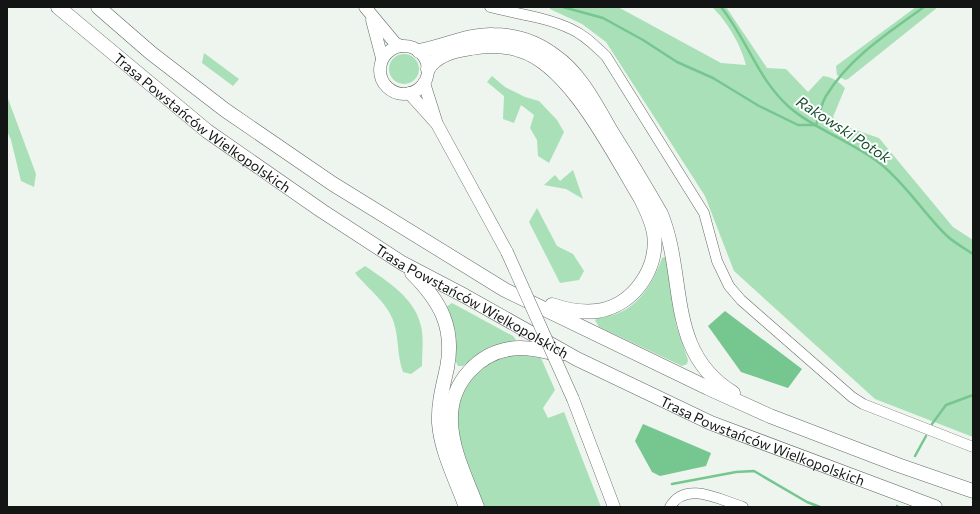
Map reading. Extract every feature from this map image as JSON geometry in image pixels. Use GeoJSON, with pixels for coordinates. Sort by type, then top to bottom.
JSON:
{"type":"FeatureCollection","features":[{"type":"Feature","properties":{"kind":"highway","name":"Trasa Powstańców Wielkopolskich"},"geometry":{"type":"LineString","coordinates":[[58,7],[207,131],[322,211],[402,263],[465,296],[576,359],[711,423],[935,507]]}},
{"type":"Feature","properties":{"kind":"highway","name":"Trasa Powstańców Wielkopolskich"},"geometry":{"type":"LineString","coordinates":[[98,7],[151,53],[238,118],[333,184],[505,290],[708,388],[770,416],[898,465],[973,491]]}},
{"type":"Feature","properties":{"kind":"highway"},"geometry":{"type":"LineString","coordinates":[[419,51],[475,36],[508,36],[525,40],[542,47],[556,56],[568,67],[596,106],[661,214],[668,231],[689,344],[697,358],[709,375],[724,387],[770,416]]}},
{"type":"Feature","properties":{"kind":"highway"},"geometry":{"type":"LineString","coordinates":[[428,69],[432,63],[442,56],[483,46],[520,50],[548,65],[574,93],[641,199],[649,215],[654,233],[654,250],[650,267],[641,284],[628,298],[598,311],[580,312],[563,309],[505,290]]}},
{"type":"Feature","properties":{"kind":"highway"},"geometry":{"type":"LineString","coordinates":[[402,263],[428,289],[440,306],[447,329],[449,349],[441,393],[439,423],[442,441],[466,507]]}},
{"type":"Feature","properties":{"kind":"highway"},"geometry":{"type":"LineString","coordinates":[[476,507],[456,451],[451,423],[452,404],[459,385],[468,372],[489,356],[518,348],[535,348],[576,359]]}},
{"type":"Feature","properties":{"kind":"main road"},"geometry":{"type":"LineString","coordinates":[[368,12],[396,43],[401,46]]}},
{"type":"Feature","properties":{"kind":"main road"},"geometry":{"type":"LineString","coordinates":[[368,12],[382,58],[380,74],[387,88],[401,94],[409,94],[424,83],[428,69],[427,62],[414,47],[401,46],[393,48],[382,58]]}},
{"type":"Feature","properties":{"kind":"main road"},"geometry":{"type":"LineString","coordinates":[[424,83],[437,124],[507,252],[573,400],[614,507]]}},
{"type":"Feature","properties":{"kind":"main road"},"geometry":{"type":"LineString","coordinates":[[409,94],[437,124]]}},
{"type":"Feature","properties":{"kind":"street"},"geometry":{"type":"LineString","coordinates":[[490,7],[554,22],[573,30],[591,42],[606,56],[701,208],[711,234],[722,274],[741,300],[852,397],[863,404],[973,447]]}},
{"type":"Feature","properties":{"kind":"street"},"geometry":{"type":"LineString","coordinates":[[670,507],[678,498],[695,493],[743,507]]}},
{"type":"Feature","properties":{"kind":"shaded area"},"geometry":{"type":"Polygon","coordinates":[[[550,7],[618,7],[721,63],[746,65],[741,49],[733,34],[723,19],[712,7],[726,7],[767,68],[786,69],[808,92],[823,76],[835,80],[845,88],[833,117],[841,125],[879,138],[953,227],[973,240],[973,437],[875,399],[734,271],[705,196],[606,42],[582,24],[550,9],[550,7]]]}},
{"type":"Feature","properties":{"kind":"shaded area"},"geometry":{"type":"Polygon","coordinates":[[[916,7],[938,7],[848,79],[845,80],[837,75],[836,66],[916,7]]]}},
{"type":"Feature","properties":{"kind":"shaded area"},"geometry":{"type":"Polygon","coordinates":[[[204,53],[239,79],[233,86],[202,63],[204,53]]]}},
{"type":"Feature","properties":{"kind":"shaded area"},"geometry":{"type":"Polygon","coordinates":[[[404,54],[415,58],[419,69],[415,80],[404,84],[393,80],[389,69],[393,58],[404,54]]]}},
{"type":"Feature","properties":{"kind":"shaded area"},"geometry":{"type":"Polygon","coordinates":[[[492,76],[505,87],[525,97],[539,101],[557,120],[564,132],[549,163],[538,156],[537,140],[530,128],[534,115],[521,105],[514,123],[503,119],[504,96],[487,82],[492,76]]]}},
{"type":"Feature","properties":{"kind":"shaded area"},"geometry":{"type":"Polygon","coordinates":[[[7,96],[36,174],[34,187],[21,181],[11,140],[7,131],[7,96]]]}},
{"type":"Feature","properties":{"kind":"shaded area"},"geometry":{"type":"Polygon","coordinates":[[[573,170],[583,199],[566,189],[544,185],[555,175],[560,181],[573,170]]]}},
{"type":"Feature","properties":{"kind":"shaded area"},"geometry":{"type":"Polygon","coordinates":[[[537,208],[557,246],[573,254],[584,271],[579,280],[560,283],[529,222],[537,208]]]}},
{"type":"Feature","properties":{"kind":"shaded area"},"geometry":{"type":"Polygon","coordinates":[[[667,256],[676,325],[688,360],[687,364],[682,366],[599,327],[595,320],[611,316],[625,310],[639,299],[650,284],[662,258],[667,256]]]}},
{"type":"Feature","properties":{"kind":"shaded area"},"geometry":{"type":"Polygon","coordinates":[[[365,266],[399,291],[413,307],[418,316],[421,326],[423,346],[422,366],[411,374],[403,372],[396,329],[391,316],[382,303],[355,273],[365,266]]]}},
{"type":"Feature","properties":{"kind":"shaded area"},"geometry":{"type":"Polygon","coordinates":[[[452,303],[513,336],[516,340],[479,353],[463,366],[458,366],[456,362],[454,327],[446,307],[452,303]]]}},
{"type":"Feature","properties":{"kind":"shaded area"},"geometry":{"type":"Polygon","coordinates":[[[725,311],[802,369],[788,388],[741,372],[708,326],[725,311]]]}},
{"type":"Feature","properties":{"kind":"shaded area"},"geometry":{"type":"Polygon","coordinates":[[[520,355],[541,358],[555,390],[543,408],[548,418],[564,412],[601,507],[482,507],[459,436],[457,415],[459,405],[462,395],[479,372],[489,364],[501,359],[520,355]]]}},
{"type":"Feature","properties":{"kind":"shaded area"},"geometry":{"type":"Polygon","coordinates":[[[643,424],[711,453],[706,466],[660,476],[652,472],[635,441],[643,424]]]}},
{"type":"Feature","properties":{"kind":"waterway"},"geometry":{"type":"LineString","coordinates":[[563,7],[603,18],[643,40],[677,62],[713,78],[759,106],[798,125],[816,125],[824,99],[835,82],[870,47],[924,7]]}},
{"type":"Feature","properties":{"kind":"waterway","name":"Rakowski Potok"},"geometry":{"type":"LineString","coordinates":[[721,7],[738,32],[760,71],[778,96],[789,107],[811,123],[860,150],[882,165],[891,173],[946,235],[955,243],[973,254]]}},
{"type":"Feature","properties":{"kind":"waterway"},"geometry":{"type":"LineString","coordinates":[[932,424],[946,405],[973,395]]}},
{"type":"Feature","properties":{"kind":"waterway"},"geometry":{"type":"LineString","coordinates":[[915,456],[926,436]]}},
{"type":"Feature","properties":{"kind":"waterway"},"geometry":{"type":"LineString","coordinates":[[672,484],[736,472],[754,471],[807,502],[820,507]]}}]}
